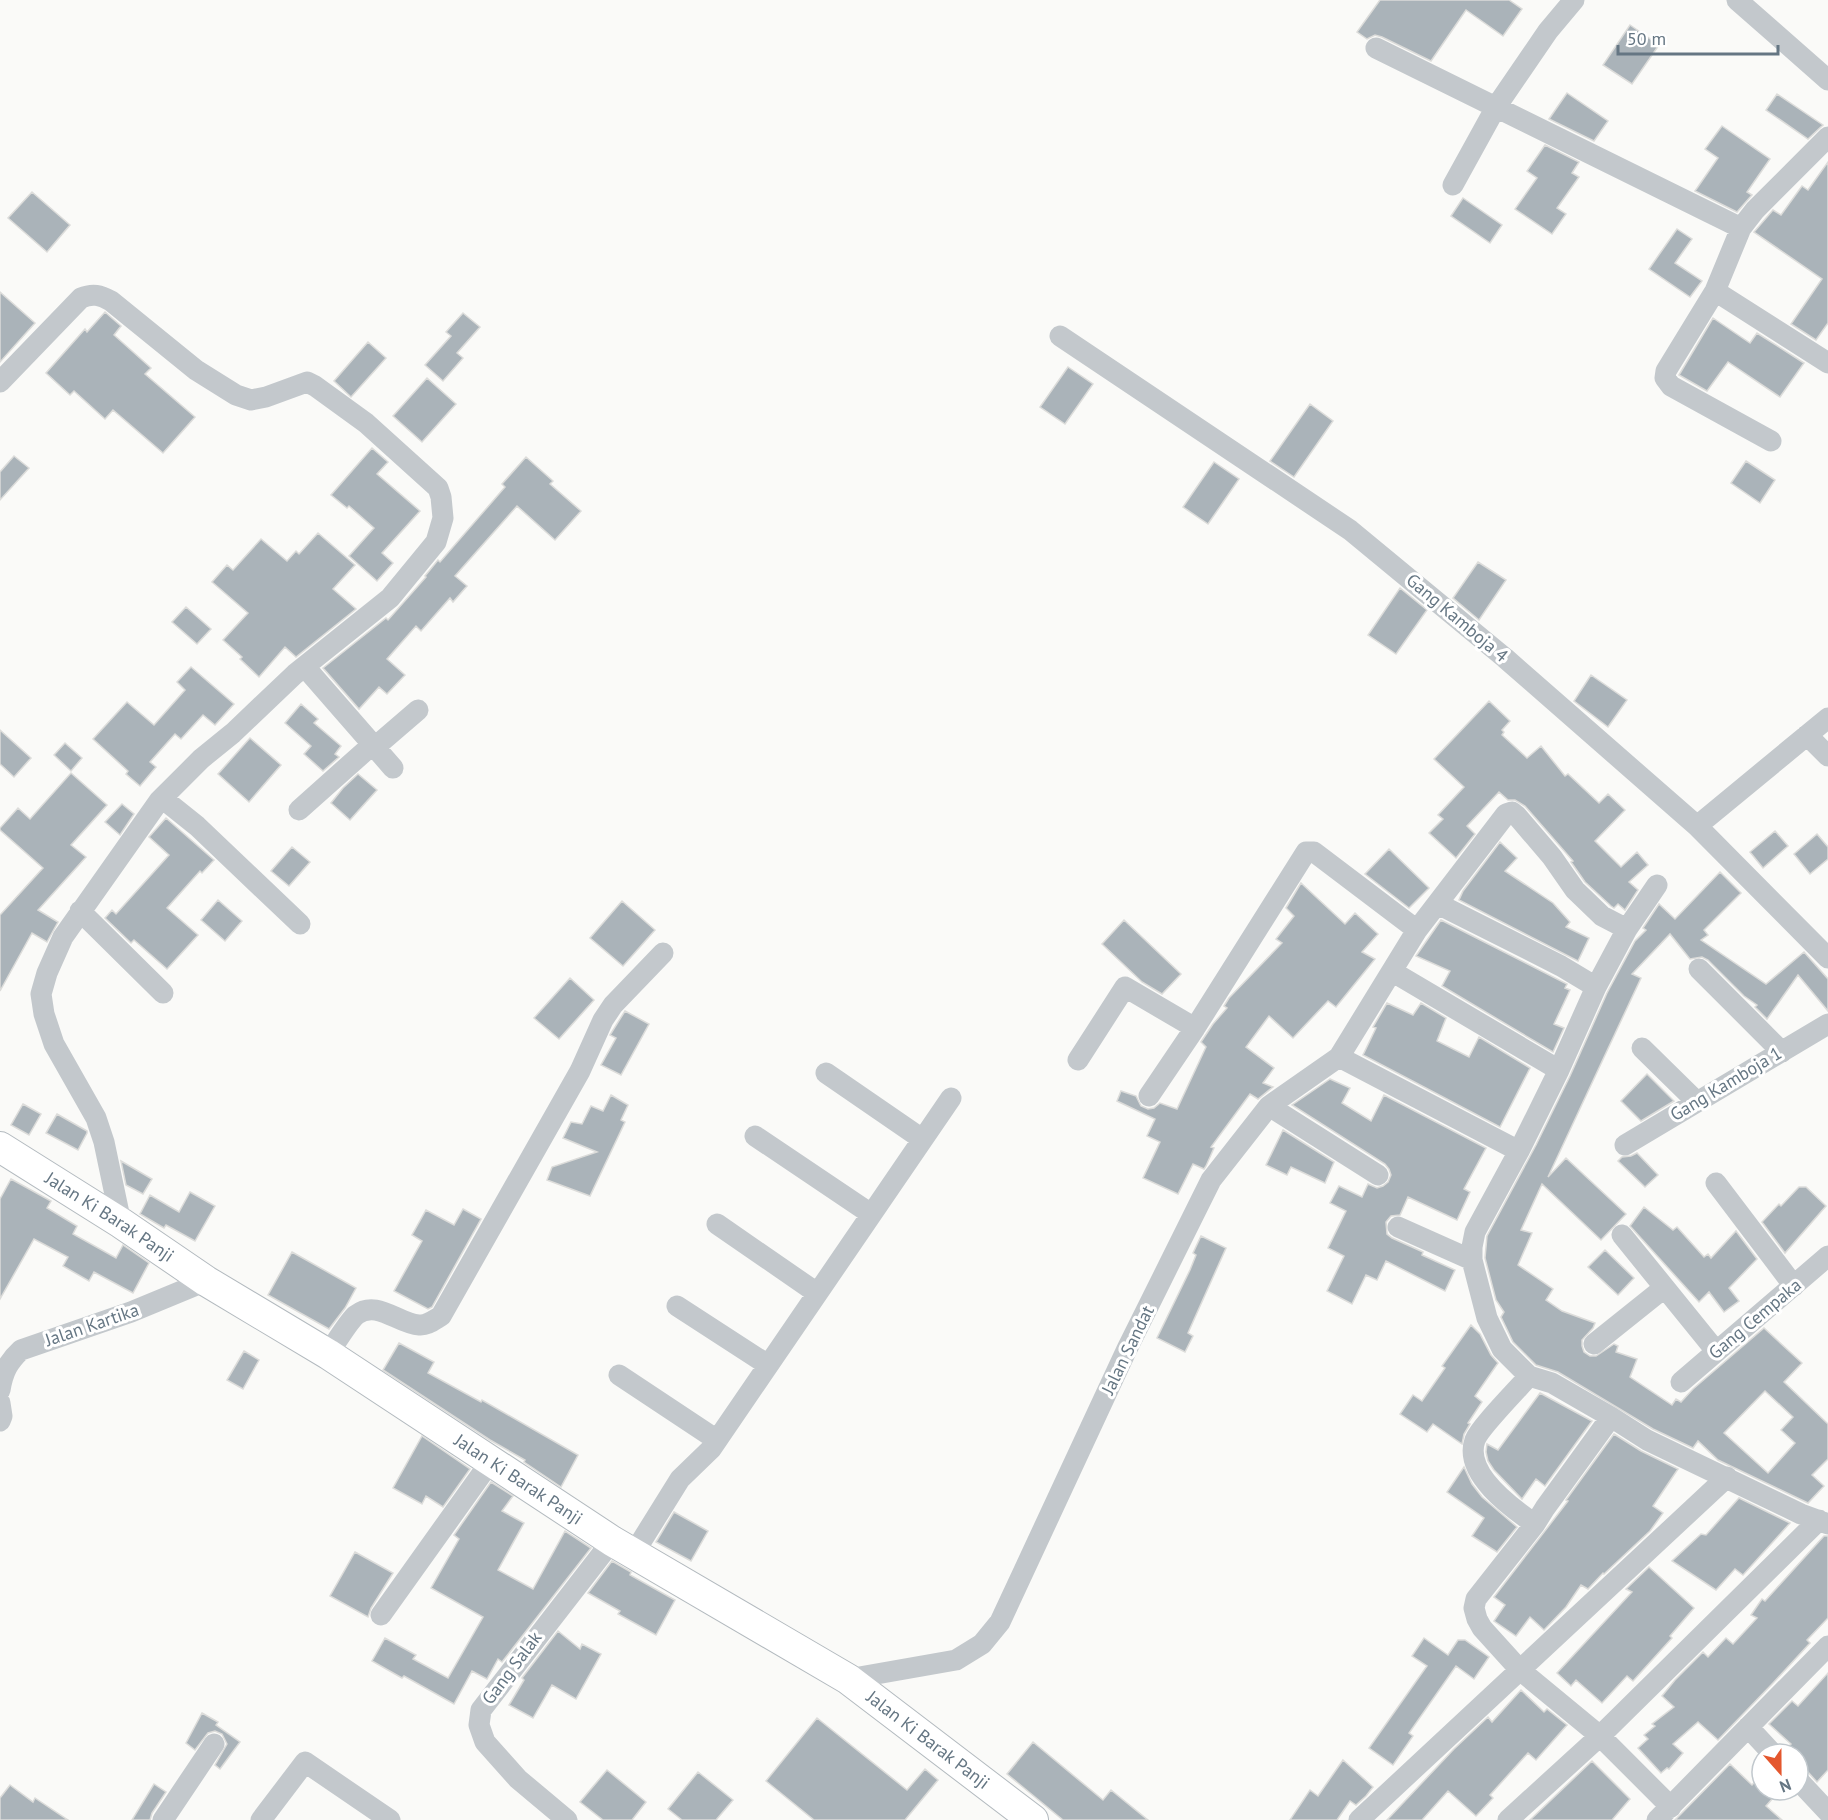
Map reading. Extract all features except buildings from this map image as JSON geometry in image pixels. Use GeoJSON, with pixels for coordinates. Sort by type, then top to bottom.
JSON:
{"type":"FeatureCollection","features":[{"type":"Feature","properties":{"kind":"street"},"geometry":{"type":"LineString","coordinates":[[1453,185],[1496,107],[1548,31],[1574,0]]}},
{"type":"Feature","properties":{"kind":"street"},"geometry":{"type":"LineString","coordinates":[[1737,0],[1828,80]]}},
{"type":"Feature","properties":{"kind":"street"},"geometry":{"type":"LineString","coordinates":[[1376,48],[1741,228]]}},
{"type":"Feature","properties":{"kind":"street"},"geometry":{"type":"LineString","coordinates":[[1771,441],[1671,386],[1665,378],[1666,371],[1715,291],[1741,228],[1755,210],[1828,137]]}},
{"type":"Feature","properties":{"kind":"street"},"geometry":{"type":"LineString","coordinates":[[1715,291],[1828,363]]}},
{"type":"Feature","properties":{"kind":"street"},"geometry":{"type":"LineString","coordinates":[[0,382],[81,298],[99,295],[111,300],[196,370],[236,395],[252,399],[266,397],[307,382],[315,386],[366,423],[438,488],[441,497],[443,518],[436,542],[390,598],[305,667],[201,759],[162,798],[80,911],[63,937],[47,973],[41,994],[44,1014],[54,1044],[77,1082],[99,1126],[121,1222]]}},
{"type":"Feature","properties":{"kind":"street","name":"Gang Kamboja 4"},"geometry":{"type":"LineString","coordinates":[[1060,336],[1350,530],[1505,658],[1697,826],[1828,958]]}},
{"type":"Feature","properties":{"kind":"street"},"geometry":{"type":"LineString","coordinates":[[305,667],[393,768]]}},
{"type":"Feature","properties":{"kind":"street"},"geometry":{"type":"LineString","coordinates":[[299,810],[418,710]]}},
{"type":"Feature","properties":{"kind":"street"},"geometry":{"type":"LineString","coordinates":[[1697,826],[1828,718]]}},
{"type":"Feature","properties":{"kind":"street"},"geometry":{"type":"LineString","coordinates":[[1807,735],[1828,756]]}},
{"type":"Feature","properties":{"kind":"street"},"geometry":{"type":"LineString","coordinates":[[162,798],[197,826],[300,924]]}},
{"type":"Feature","properties":{"kind":"street","name":"Jalan Sandat"},"geometry":{"type":"LineString","coordinates":[[848,1679],[956,1660],[982,1644],[1000,1622],[1127,1349],[1211,1180],[1269,1106],[1339,1057],[1418,930],[1506,814],[1512,812],[1552,857],[1575,890],[1602,916],[1627,929]]}},
{"type":"Feature","properties":{"kind":"street"},"geometry":{"type":"LineString","coordinates":[[1149,1096],[1195,1028],[1306,852],[1314,852],[1418,930]]}},
{"type":"Feature","properties":{"kind":"street"},"geometry":{"type":"LineString","coordinates":[[1508,1820],[1600,1736],[1824,1522],[1801,1514],[1647,1440],[1552,1383],[1529,1376],[1502,1350],[1487,1318],[1472,1260],[1475,1232],[1520,1151],[1596,987],[1627,929],[1656,885]]}},
{"type":"Feature","properties":{"kind":"street"},"geometry":{"type":"LineString","coordinates":[[1438,904],[1561,966],[1596,987]]}},
{"type":"Feature","properties":{"kind":"street"},"geometry":{"type":"LineString","coordinates":[[80,911],[163,993]]}},
{"type":"Feature","properties":{"kind":"street"},"geometry":{"type":"LineString","coordinates":[[328,1354],[356,1315],[366,1311],[377,1309],[418,1325],[429,1324],[441,1316],[580,1071],[603,1020],[613,1005],[663,953]]}},
{"type":"Feature","properties":{"kind":"street"},"geometry":{"type":"LineString","coordinates":[[1700,969],[1782,1052]]}},
{"type":"Feature","properties":{"kind":"street"},"geometry":{"type":"LineString","coordinates":[[1393,972],[1559,1070]]}},
{"type":"Feature","properties":{"kind":"street"},"geometry":{"type":"LineString","coordinates":[[1078,1060],[1125,987],[1195,1028]]}},
{"type":"Feature","properties":{"kind":"street","name":"Gang Kamboja 1"},"geometry":{"type":"LineString","coordinates":[[1625,1145],[1828,1024]]}},
{"type":"Feature","properties":{"kind":"street"},"geometry":{"type":"LineString","coordinates":[[1642,1048],[1697,1102]]}},
{"type":"Feature","properties":{"kind":"street"},"geometry":{"type":"LineString","coordinates":[[1339,1057],[1520,1151]]}},
{"type":"Feature","properties":{"kind":"street"},"geometry":{"type":"LineString","coordinates":[[826,1073],[922,1139]]}},
{"type":"Feature","properties":{"kind":"street","name":"Gang Salak"},"geometry":{"type":"LineString","coordinates":[[564,1819],[518,1779],[485,1742],[479,1725],[481,1710],[680,1479],[711,1449],[951,1098]]}},
{"type":"Feature","properties":{"kind":"street"},"geometry":{"type":"LineString","coordinates":[[1269,1106],[1378,1175]]}},
{"type":"Feature","properties":{"kind":"street"},"geometry":{"type":"LineString","coordinates":[[755,1136],[871,1214]]}},
{"type":"Feature","properties":{"kind":"street","name":"Jalan Ki Barak Panji"},"geometry":{"type":"LineString","coordinates":[[0,1147],[121,1222],[206,1281],[328,1354],[623,1547],[848,1679],[1033,1820]]}},
{"type":"Feature","properties":{"kind":"street"},"geometry":{"type":"LineString","coordinates":[[1716,1183],[1794,1286]]}},
{"type":"Feature","properties":{"kind":"street"},"geometry":{"type":"LineString","coordinates":[[717,1224],[817,1293]]}},
{"type":"Feature","properties":{"kind":"street"},"geometry":{"type":"LineString","coordinates":[[1398,1227],[1472,1260]]}},
{"type":"Feature","properties":{"kind":"street"},"geometry":{"type":"LineString","coordinates":[[1622,1235],[1716,1351]]}},
{"type":"Feature","properties":{"kind":"street","name":"Gang Cempaka"},"geometry":{"type":"LineString","coordinates":[[1681,1382],[1828,1256]]}},
{"type":"Feature","properties":{"kind":"street","name":"Jalan Kartika"},"geometry":{"type":"LineString","coordinates":[[0,1389],[3,1371],[10,1360],[21,1350],[131,1312],[206,1281]]}},
{"type":"Feature","properties":{"kind":"street"},"geometry":{"type":"LineString","coordinates":[[1594,1344],[1665,1288]]}},
{"type":"Feature","properties":{"kind":"street"},"geometry":{"type":"LineString","coordinates":[[677,1306],[768,1365]]}},
{"type":"Feature","properties":{"kind":"street"},"geometry":{"type":"LineString","coordinates":[[619,1375],[717,1440]]}},
{"type":"Feature","properties":{"kind":"street"},"geometry":{"type":"LineString","coordinates":[[1529,1376],[1482,1430],[1475,1440],[1474,1450],[1476,1466],[1486,1482],[1507,1505],[1536,1524]]}},
{"type":"Feature","properties":{"kind":"street"},"geometry":{"type":"LineString","coordinates":[[0,1403],[2,1416],[0,1421]]}},
{"type":"Feature","properties":{"kind":"street"},"geometry":{"type":"LineString","coordinates":[[1611,1417],[1545,1508],[1536,1524],[1476,1599],[1474,1608],[1477,1620],[1520,1670],[1600,1736],[1664,1814],[1828,1646]]}},
{"type":"Feature","properties":{"kind":"street"},"geometry":{"type":"LineString","coordinates":[[381,1615],[491,1461]]}},
{"type":"Feature","properties":{"kind":"street"},"geometry":{"type":"LineString","coordinates":[[1359,1820],[1727,1477]]}},
{"type":"Feature","properties":{"kind":"street"},"geometry":{"type":"LineString","coordinates":[[1748,1727],[1762,1742]]}},
{"type":"Feature","properties":{"kind":"street"},"geometry":{"type":"LineString","coordinates":[[163,1820],[214,1744]]}},
{"type":"Feature","properties":{"kind":"street"},"geometry":{"type":"LineString","coordinates":[[261,1820],[305,1762],[388,1819]]}},
{"type":"Feature","properties":{"kind":"street"},"geometry":{"type":"LineString","coordinates":[[1810,1796],[1822,1811]]}}]}
